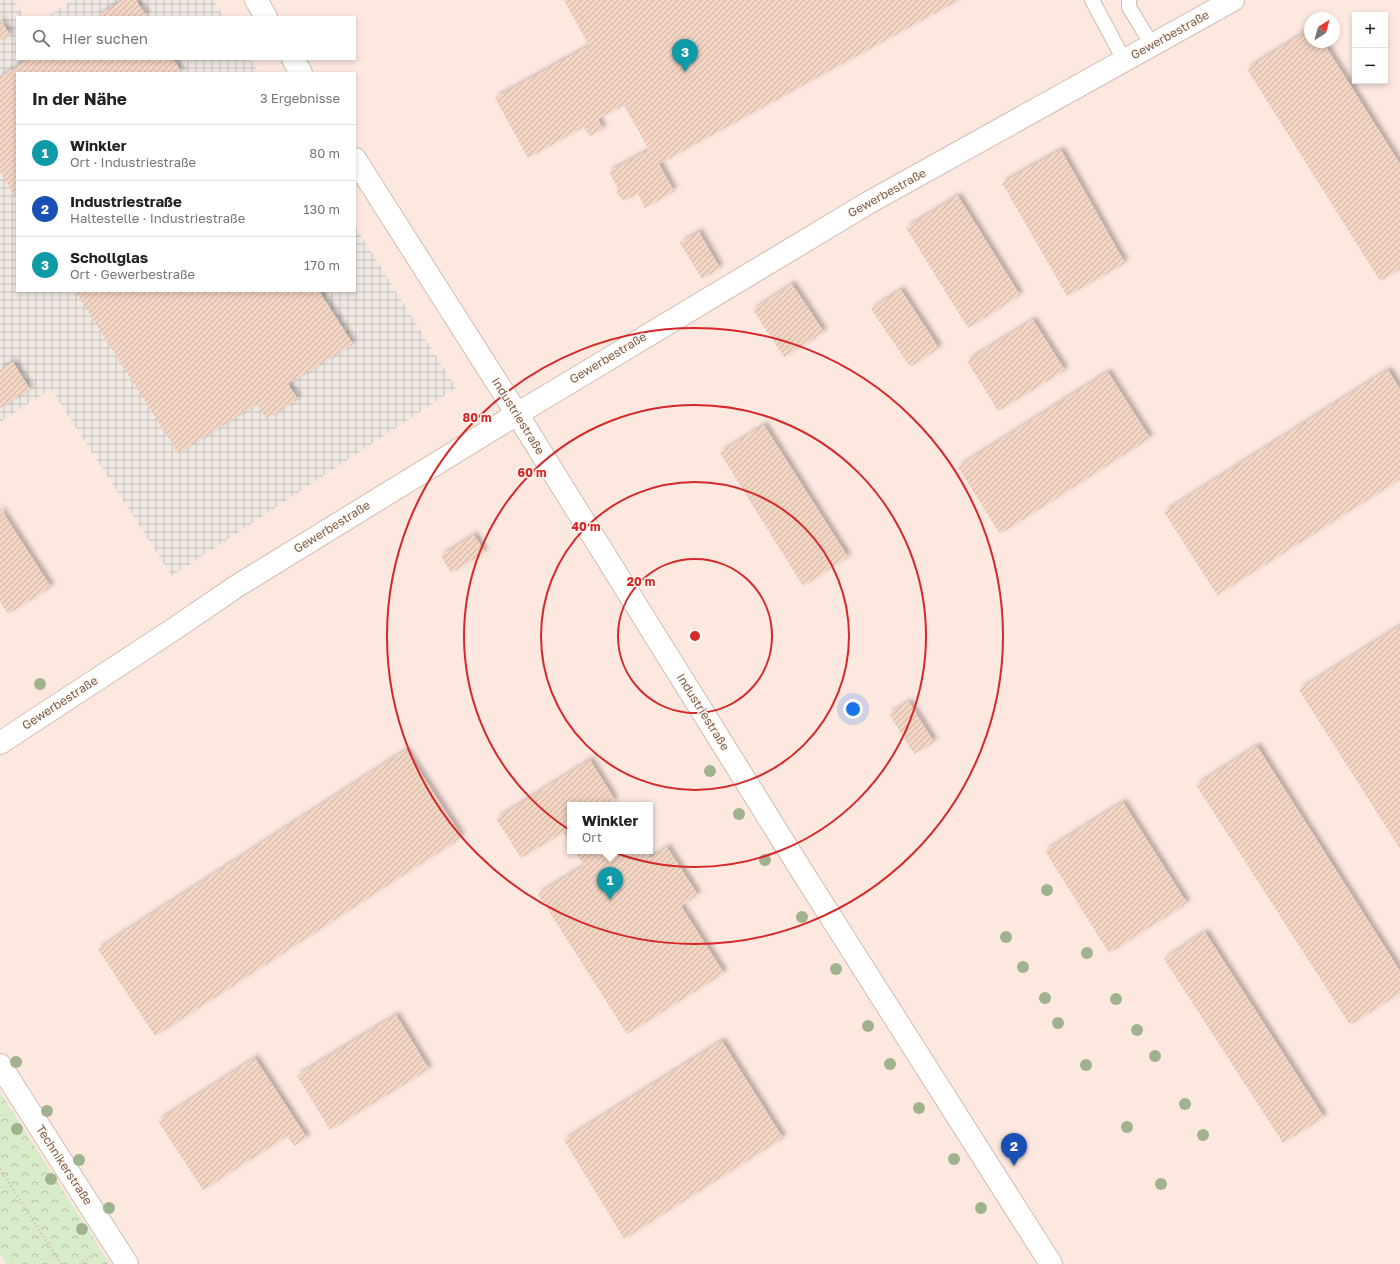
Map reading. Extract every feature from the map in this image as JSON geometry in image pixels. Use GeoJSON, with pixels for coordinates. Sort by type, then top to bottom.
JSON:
{"type":"FeatureCollection","features":[{"type":"Feature","properties":{"kind":"street"},"geometry":{"type":"LineString","coordinates":[[256,0],[265,16]]}},
{"type":"Feature","properties":{"kind":"street","name":"Gewerbestraße"},"geometry":{"type":"LineString","coordinates":[[0,743],[243,582],[517,414],[868,203],[1232,0]]}},
{"type":"Feature","properties":{"kind":"street"},"geometry":{"type":"LineString","coordinates":[[294,60],[300,72]]}},
{"type":"Feature","properties":{"kind":"street","name":"Industriestraße"},"geometry":{"type":"LineString","coordinates":[[356,161],[517,414],[803,873],[1050,1264]]}},
{"type":"Feature","properties":{"kind":"street","name":"Technikerstraße"},"geometry":{"type":"LineString","coordinates":[[0,1065],[127,1264]]}},
{"type":"Feature","properties":{"kind":"lane"},"geometry":{"type":"LineString","coordinates":[[1092,0],[1124,60]]}},
{"type":"Feature","properties":{"kind":"lane"},"geometry":{"type":"LineString","coordinates":[[1129,0],[1129,7],[1152,45]]}},
{"type":"Feature","properties":{"kind":"path"},"geometry":{"type":"LineString","coordinates":[[0,1169],[61,1264]]}},
{"type":"Feature","properties":{"kind":"path"},"geometry":{"type":"LineString","coordinates":[[80,1264],[89,1258]]}},
{"type":"Feature","properties":{"kind":"shaded area"},"geometry":{"type":"Polygon","coordinates":[[[0,0],[1400,0],[1400,1264],[0,1264],[0,0]]]}},
{"type":"Feature","properties":{"kind":"shaded area"},"geometry":{"type":"Polygon","coordinates":[[[0,0],[14,0],[23,16],[16,16],[16,60],[251,60],[258,72],[16,72],[16,292],[356,292],[356,228],[456,388],[172,576],[51,389],[0,422],[0,0]]]}},
{"type":"Feature","properties":{"kind":"shaded area"},"geometry":{"type":"Polygon","coordinates":[[[73,0],[213,0],[223,16],[48,16],[73,0]]]}},
{"type":"Feature","properties":{"kind":"green space"},"geometry":{"type":"Polygon","coordinates":[[[0,1092],[110,1264],[7,1264],[0,1254],[0,1092]]]}},
{"type":"Feature","properties":{"kind":"building"},"geometry":{"type":"Polygon","coordinates":[[[123,0],[136,0],[146,16],[98,16],[123,0]]]}},
{"type":"Feature","properties":{"kind":"building"},"geometry":{"type":"Polygon","coordinates":[[[564,0],[959,0],[659,164],[674,191],[645,208],[638,194],[624,201],[617,194],[617,187],[609,172],[649,150],[624,105],[598,119],[603,129],[590,136],[583,127],[528,158],[495,98],[589,46],[564,0]]]}},
{"type":"Feature","properties":{"kind":"building"},"geometry":{"type":"Polygon","coordinates":[[[0,19],[10,35],[0,41],[0,19]]]}},
{"type":"Feature","properties":{"kind":"building"},"geometry":{"type":"Polygon","coordinates":[[[1304,33],[1304,48],[1327,48],[1400,164],[1400,269],[1380,281],[1247,69],[1304,33]]]}},
{"type":"Feature","properties":{"kind":"building"},"geometry":{"type":"Polygon","coordinates":[[[27,60],[174,60],[181,72],[16,72],[16,197],[0,172],[0,77],[27,60]]]}},
{"type":"Feature","properties":{"kind":"building"},"geometry":{"type":"Polygon","coordinates":[[[1061,150],[1125,263],[1067,296],[1002,183],[1061,150]]]}},
{"type":"Feature","properties":{"kind":"building"},"geometry":{"type":"Polygon","coordinates":[[[958,196],[1020,295],[968,328],[906,228],[958,196]]]}},
{"type":"Feature","properties":{"kind":"building"},"geometry":{"type":"Polygon","coordinates":[[[699,232],[720,268],[702,279],[680,243],[699,232]]]}},
{"type":"Feature","properties":{"kind":"building"},"geometry":{"type":"Polygon","coordinates":[[[792,284],[824,332],[784,357],[753,310],[792,284]]]}},
{"type":"Feature","properties":{"kind":"building"},"geometry":{"type":"Polygon","coordinates":[[[901,290],[939,348],[910,367],[871,309],[901,290]]]}},
{"type":"Feature","properties":{"kind":"building"},"geometry":{"type":"Polygon","coordinates":[[[76,292],[320,292],[353,344],[288,384],[298,399],[266,419],[257,404],[178,453],[76,292]]]}},
{"type":"Feature","properties":{"kind":"building"},"geometry":{"type":"Polygon","coordinates":[[[1033,320],[1065,370],[998,411],[967,361],[1033,320]]]}},
{"type":"Feature","properties":{"kind":"building"},"geometry":{"type":"Polygon","coordinates":[[[13,362],[30,389],[0,408],[0,370],[13,362]]]}},
{"type":"Feature","properties":{"kind":"building"},"geometry":{"type":"Polygon","coordinates":[[[1388,370],[1400,389],[1400,479],[1217,595],[1164,512],[1388,370]]]}},
{"type":"Feature","properties":{"kind":"building"},"geometry":{"type":"Polygon","coordinates":[[[1108,372],[1150,438],[1000,534],[958,467],[1108,372]]]}},
{"type":"Feature","properties":{"kind":"building"},"geometry":{"type":"Polygon","coordinates":[[[764,425],[848,557],[803,586],[720,453],[764,425]]]}},
{"type":"Feature","properties":{"kind":"building"},"geometry":{"type":"Polygon","coordinates":[[[0,508],[51,587],[8,614],[0,602],[0,508]]]}},
{"type":"Feature","properties":{"kind":"building"},"geometry":{"type":"Polygon","coordinates":[[[474,535],[485,552],[451,573],[441,556],[474,535]]]}},
{"type":"Feature","properties":{"kind":"building"},"geometry":{"type":"Polygon","coordinates":[[[1400,626],[1400,849],[1299,690],[1400,626]]]}},
{"type":"Feature","properties":{"kind":"building"},"geometry":{"type":"Polygon","coordinates":[[[909,702],[934,742],[914,754],[889,714],[909,702]]]}},
{"type":"Feature","properties":{"kind":"building"},"geometry":{"type":"Polygon","coordinates":[[[1257,746],[1400,971],[1400,993],[1350,1025],[1196,785],[1257,746]]]}},
{"type":"Feature","properties":{"kind":"building"},"geometry":{"type":"Polygon","coordinates":[[[406,750],[462,837],[155,1036],[98,949],[406,750]]]}},
{"type":"Feature","properties":{"kind":"building"},"geometry":{"type":"Polygon","coordinates":[[[590,760],[615,800],[612,802],[567,802],[567,838],[563,832],[521,858],[496,819],[590,760]]]}},
{"type":"Feature","properties":{"kind":"building"},"geometry":{"type":"Polygon","coordinates":[[[1123,802],[1187,903],[1109,953],[1045,851],[1123,802]]]}},
{"type":"Feature","properties":{"kind":"building"},"geometry":{"type":"Polygon","coordinates":[[[667,847],[698,895],[681,906],[724,973],[627,1034],[538,894],[584,866],[577,854],[648,854],[651,858],[667,847]]]}},
{"type":"Feature","properties":{"kind":"building"},"geometry":{"type":"Polygon","coordinates":[[[1205,932],[1324,1117],[1283,1143],[1164,959],[1205,932]]]}},
{"type":"Feature","properties":{"kind":"building"},"geometry":{"type":"Polygon","coordinates":[[[396,1015],[429,1069],[330,1130],[297,1076],[396,1015]]]}},
{"type":"Feature","properties":{"kind":"building"},"geometry":{"type":"Polygon","coordinates":[[[722,1041],[783,1138],[624,1239],[564,1140],[722,1041]]]}},
{"type":"Feature","properties":{"kind":"building"},"geometry":{"type":"Polygon","coordinates":[[[255,1058],[307,1138],[294,1146],[287,1136],[203,1190],[158,1121],[255,1058]]]}},
{"type":"Feature","properties":{"kind":"place","name":"Schollglas"},"geometry":{"type":"Point","coordinates":[685,72]}},
{"type":"Feature","properties":{"kind":"place","name":"Winkler"},"geometry":{"type":"Point","coordinates":[610,900]}},
{"type":"Feature","properties":{"kind":"place","name":"Industriestraße"},"geometry":{"type":"Point","coordinates":[1014,1166]}}]}
